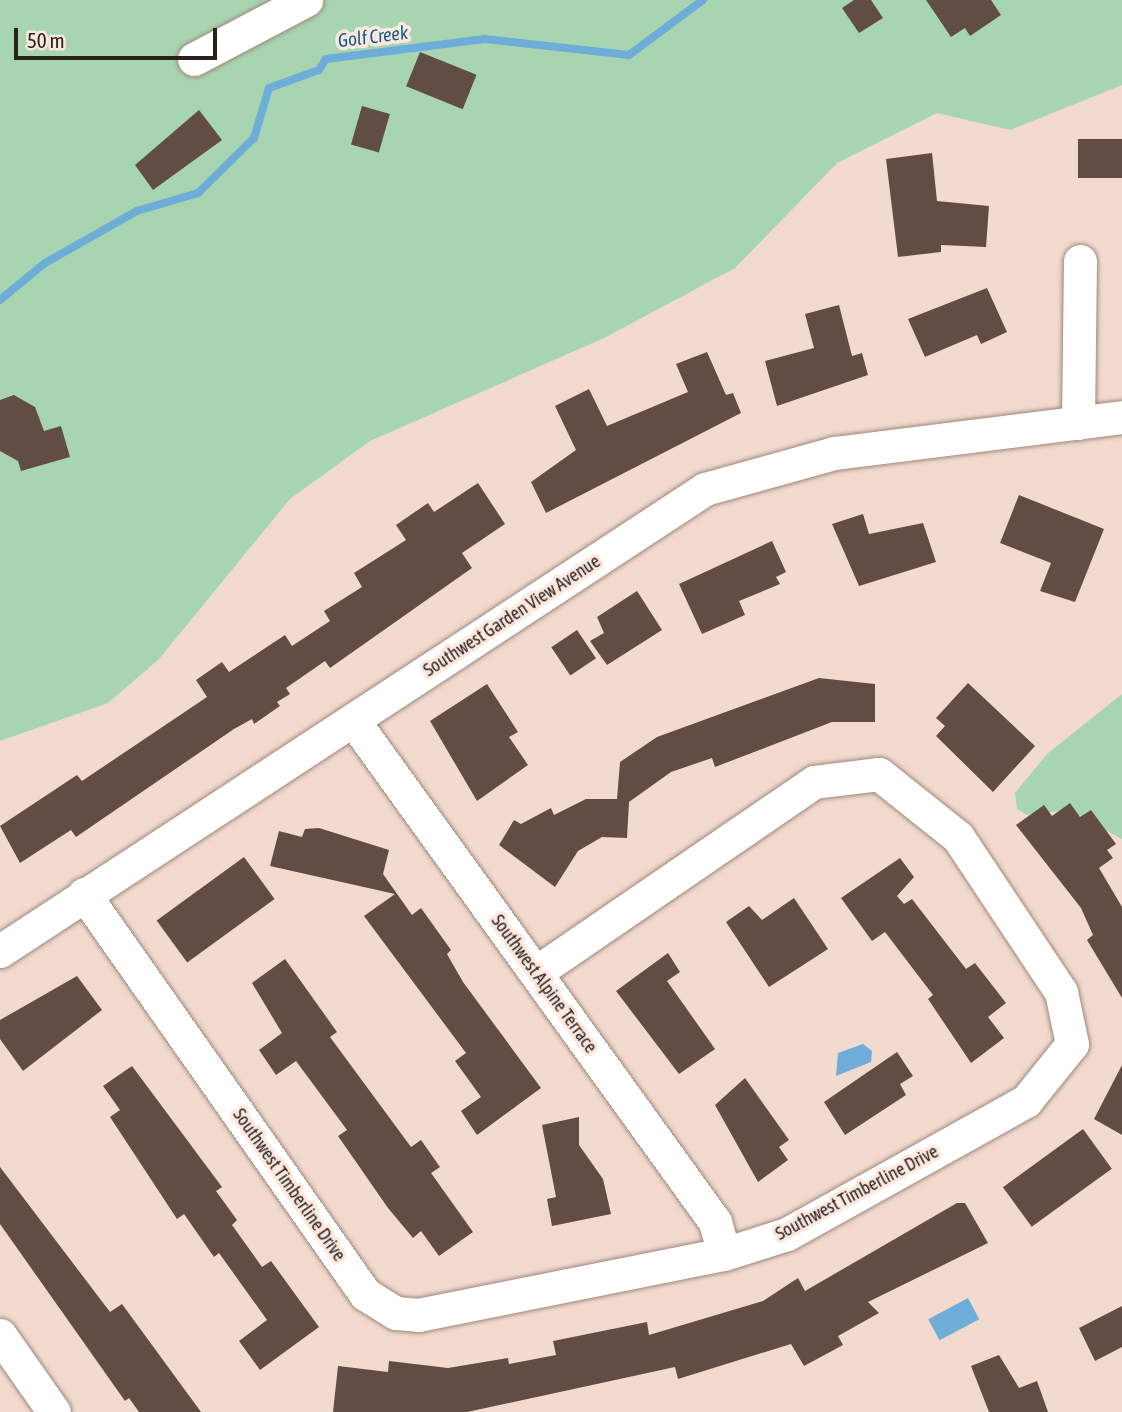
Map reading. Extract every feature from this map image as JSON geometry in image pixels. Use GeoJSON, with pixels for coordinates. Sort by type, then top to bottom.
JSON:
{"type":"FeatureCollection","features":[{"type":"Feature","properties":{"kind":"street"},"geometry":{"type":"LineString","coordinates":[[194,59],[306,0]]}},
{"type":"Feature","properties":{"kind":"street"},"geometry":{"type":"LineString","coordinates":[[1078,423],[1080,261]]}},
{"type":"Feature","properties":{"kind":"street","name":"Southwest Garden View Avenue"},"geometry":{"type":"LineString","coordinates":[[0,951],[83,894],[705,489],[834,453],[1122,417]]}},
{"type":"Feature","properties":{"kind":"street","name":"Southwest Alpine Terrace"},"geometry":{"type":"LineString","coordinates":[[353,720],[715,1222],[724,1254]]}},
{"type":"Feature","properties":{"kind":"street","name":"Southwest Timberline Drive"},"geometry":{"type":"LineString","coordinates":[[83,894],[379,1306],[418,1315],[724,1254],[787,1234],[1026,1101],[1072,1044],[1061,992],[958,837],[879,774],[814,782],[537,972]]}},
{"type":"Feature","properties":{"kind":"street"},"geometry":{"type":"LineString","coordinates":[[0,1335],[54,1412]]}},
{"type":"Feature","properties":{"kind":"green space"},"geometry":{"type":"Polygon","coordinates":[[[0,0],[1122,0],[1122,85],[1010,130],[937,113],[837,163],[735,268],[604,338],[370,441],[290,499],[159,659],[108,703],[0,741],[0,0]]]}},
{"type":"Feature","properties":{"kind":"green space"},"geometry":{"type":"Polygon","coordinates":[[[1122,694],[1122,839],[1068,810],[1027,815],[1017,809],[1015,793],[1047,754],[1122,694]]]}},
{"type":"Feature","properties":{"kind":"water"},"geometry":{"type":"Polygon","coordinates":[[[863,1044],[872,1051],[871,1062],[836,1076],[838,1053],[863,1044]]]}},
{"type":"Feature","properties":{"kind":"water"},"geometry":{"type":"Polygon","coordinates":[[[968,1298],[979,1319],[940,1340],[928,1319],[968,1298]]]}},
{"type":"Feature","properties":{"kind":"building"},"geometry":{"type":"Polygon","coordinates":[[[854,0],[871,0],[883,18],[859,33],[842,8],[854,0]]]}},
{"type":"Feature","properties":{"kind":"building"},"geometry":{"type":"Polygon","coordinates":[[[926,0],[991,0],[1001,15],[970,36],[965,28],[951,37],[926,0]]]}},
{"type":"Feature","properties":{"kind":"building"},"geometry":{"type":"Polygon","coordinates":[[[420,52],[477,75],[463,109],[406,86],[420,52]]]}},
{"type":"Feature","properties":{"kind":"building"},"geometry":{"type":"Polygon","coordinates":[[[362,106],[390,114],[379,152],[351,144],[362,106]]]}},
{"type":"Feature","properties":{"kind":"building"},"geometry":{"type":"Polygon","coordinates":[[[199,110],[222,140],[153,190],[135,165],[199,110]]]}},
{"type":"Feature","properties":{"kind":"building"},"geometry":{"type":"Polygon","coordinates":[[[1078,139],[1122,139],[1122,178],[1078,178],[1078,139]]]}},
{"type":"Feature","properties":{"kind":"building"},"geometry":{"type":"Polygon","coordinates":[[[932,153],[937,201],[989,206],[986,247],[941,245],[941,252],[898,257],[886,159],[932,153]]]}},
{"type":"Feature","properties":{"kind":"building"},"geometry":{"type":"Polygon","coordinates":[[[987,288],[1007,332],[981,344],[977,335],[925,357],[908,319],[987,288]]]}},
{"type":"Feature","properties":{"kind":"building"},"geometry":{"type":"Polygon","coordinates":[[[839,305],[852,356],[862,353],[868,375],[777,406],[765,361],[814,348],[805,314],[839,305]]]}},
{"type":"Feature","properties":{"kind":"building"},"geometry":{"type":"Polygon","coordinates":[[[707,352],[726,395],[733,393],[741,413],[546,513],[531,482],[576,450],[555,406],[589,389],[607,426],[688,392],[676,364],[707,352]]]}},
{"type":"Feature","properties":{"kind":"building"},"geometry":{"type":"Polygon","coordinates":[[[14,395],[35,407],[44,431],[61,426],[70,457],[21,471],[18,461],[0,451],[0,400],[14,395]]]}},
{"type":"Feature","properties":{"kind":"building"},"geometry":{"type":"Polygon","coordinates":[[[478,483],[505,524],[462,553],[472,568],[330,668],[325,661],[286,688],[290,694],[277,702],[280,706],[254,724],[252,719],[234,729],[76,837],[71,830],[20,863],[0,826],[77,775],[82,781],[207,697],[196,680],[222,662],[229,672],[285,635],[292,646],[330,621],[324,611],[362,587],[354,573],[406,540],[396,525],[428,503],[434,512],[478,483]]]}},
{"type":"Feature","properties":{"kind":"building"},"geometry":{"type":"Polygon","coordinates":[[[1019,495],[1104,529],[1075,602],[1040,591],[1051,563],[1000,543],[1019,495]]]}},
{"type":"Feature","properties":{"kind":"building"},"geometry":{"type":"Polygon","coordinates":[[[863,514],[869,534],[923,523],[936,562],[859,586],[832,524],[863,514]]]}},
{"type":"Feature","properties":{"kind":"building"},"geometry":{"type":"Polygon","coordinates":[[[772,541],[786,572],[776,577],[780,584],[739,601],[745,615],[702,634],[679,584],[772,541]]]}},
{"type":"Feature","properties":{"kind":"building"},"geometry":{"type":"Polygon","coordinates":[[[637,591],[662,630],[607,665],[590,641],[604,633],[597,617],[637,591]]]}},
{"type":"Feature","properties":{"kind":"building"},"geometry":{"type":"Polygon","coordinates":[[[577,630],[596,658],[570,676],[551,647],[577,630]]]}},
{"type":"Feature","properties":{"kind":"building"},"geometry":{"type":"Polygon","coordinates":[[[819,678],[875,684],[875,722],[832,722],[715,767],[712,758],[671,772],[629,802],[627,838],[602,837],[578,851],[555,887],[499,845],[514,820],[521,824],[551,808],[554,815],[586,799],[617,799],[620,762],[657,737],[819,678]]]}},
{"type":"Feature","properties":{"kind":"building"},"geometry":{"type":"Polygon","coordinates":[[[968,683],[1035,746],[993,792],[936,736],[945,726],[936,718],[968,683]]]}},
{"type":"Feature","properties":{"kind":"building"},"geometry":{"type":"Polygon","coordinates":[[[487,684],[518,732],[509,737],[528,765],[477,801],[430,721],[487,684]]]}},
{"type":"Feature","properties":{"kind":"building"},"geometry":{"type":"Polygon","coordinates":[[[1070,803],[1080,817],[1091,810],[1116,844],[1107,850],[1113,858],[1099,868],[1122,907],[1122,998],[1087,940],[1093,935],[1081,908],[1016,825],[1044,805],[1052,816],[1070,803]]]}},
{"type":"Feature","properties":{"kind":"building"},"geometry":{"type":"Polygon","coordinates":[[[319,828],[389,850],[383,874],[412,915],[421,908],[451,950],[447,954],[463,982],[541,1088],[477,1135],[461,1111],[481,1097],[455,1061],[466,1053],[364,916],[395,894],[270,866],[279,831],[302,837],[305,829],[319,828]]]}},
{"type":"Feature","properties":{"kind":"building"},"geometry":{"type":"Polygon","coordinates":[[[244,857],[275,899],[187,963],[157,920],[244,857]]]}},
{"type":"Feature","properties":{"kind":"building"},"geometry":{"type":"Polygon","coordinates":[[[900,858],[914,877],[897,896],[904,904],[912,899],[966,969],[975,963],[1006,1003],[988,1017],[1004,1038],[971,1063],[928,999],[933,995],[885,932],[872,941],[841,898],[900,858]]]}},
{"type":"Feature","properties":{"kind":"building"},"geometry":{"type":"Polygon","coordinates":[[[794,898],[828,949],[769,987],[726,922],[749,906],[762,920],[794,898]]]}},
{"type":"Feature","properties":{"kind":"building"},"geometry":{"type":"Polygon","coordinates":[[[668,953],[680,972],[667,981],[715,1049],[679,1074],[616,991],[668,953]]]}},
{"type":"Feature","properties":{"kind":"building"},"geometry":{"type":"Polygon","coordinates":[[[285,959],[337,1032],[330,1037],[411,1147],[421,1140],[440,1167],[431,1173],[473,1232],[439,1256],[421,1231],[413,1238],[388,1208],[338,1136],[347,1130],[296,1061],[276,1075],[259,1050],[282,1033],[252,983],[285,959]]]}},
{"type":"Feature","properties":{"kind":"building"},"geometry":{"type":"Polygon","coordinates":[[[77,976],[102,1010],[23,1071],[0,1039],[0,1020],[77,976]]]}},
{"type":"Feature","properties":{"kind":"building"},"geometry":{"type":"Polygon","coordinates":[[[897,1052],[913,1076],[900,1084],[906,1095],[845,1135],[824,1102],[897,1052]]]}},
{"type":"Feature","properties":{"kind":"building"},"geometry":{"type":"Polygon","coordinates":[[[1122,1065],[1122,1135],[1094,1119],[1122,1065]]]}},
{"type":"Feature","properties":{"kind":"building"},"geometry":{"type":"Polygon","coordinates":[[[132,1066],[222,1187],[216,1191],[237,1220],[232,1225],[262,1267],[271,1261],[319,1327],[260,1370],[239,1341],[267,1320],[219,1253],[214,1257],[184,1214],[177,1219],[110,1117],[120,1110],[103,1086],[132,1066]]]}},
{"type":"Feature","properties":{"kind":"building"},"geometry":{"type":"Polygon","coordinates":[[[745,1078],[789,1140],[779,1147],[788,1160],[758,1182],[715,1105],[745,1078]]]}},
{"type":"Feature","properties":{"kind":"building"},"geometry":{"type":"Polygon","coordinates":[[[579,1117],[579,1145],[603,1179],[611,1214],[552,1226],[547,1199],[556,1197],[542,1125],[579,1117]]]}},
{"type":"Feature","properties":{"kind":"building"},"geometry":{"type":"Polygon","coordinates":[[[1083,1129],[1112,1169],[1032,1227],[1003,1187],[1083,1129]]]}},
{"type":"Feature","properties":{"kind":"building"},"geometry":{"type":"Polygon","coordinates":[[[0,1167],[110,1312],[122,1304],[201,1412],[139,1412],[129,1398],[125,1401],[0,1224],[0,1167]]]}},
{"type":"Feature","properties":{"kind":"building"},"geometry":{"type":"Polygon","coordinates":[[[957,1203],[965,1203],[988,1243],[868,1302],[879,1313],[838,1336],[843,1345],[804,1366],[791,1344],[678,1379],[675,1367],[467,1412],[333,1412],[338,1366],[388,1372],[389,1361],[448,1368],[508,1358],[509,1364],[556,1355],[553,1341],[647,1322],[649,1335],[763,1301],[798,1278],[805,1291],[957,1203]]]}},
{"type":"Feature","properties":{"kind":"building"},"geometry":{"type":"Polygon","coordinates":[[[1122,1306],[1122,1347],[1095,1361],[1079,1328],[1122,1306]]]}},
{"type":"Feature","properties":{"kind":"building"},"geometry":{"type":"Polygon","coordinates":[[[999,1355],[1019,1388],[1037,1381],[1048,1412],[989,1412],[971,1366],[999,1355]]]}},
{"type":"Feature","properties":{"kind":"waterway","name":"Golf Creek"},"geometry":{"type":"LineString","coordinates":[[0,300],[45,263],[137,211],[198,193],[254,138],[269,88],[319,70],[326,59],[485,39],[629,55],[703,0]]}}]}
